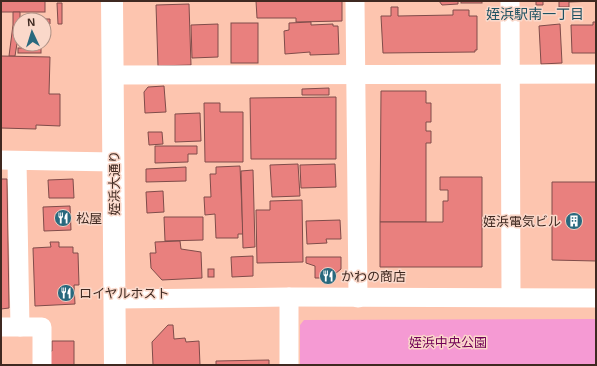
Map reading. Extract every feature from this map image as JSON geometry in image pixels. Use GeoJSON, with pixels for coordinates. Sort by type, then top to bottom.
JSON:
{"type":"FeatureCollection","features":[{"type":"Feature","properties":{"kind":"main road","name":"姪浜大通り"},"geometry":{"type":"LineString","coordinates":[[112,1],[115,365]]}},
{"type":"Feature","properties":{"kind":"street"},"geometry":{"type":"LineString","coordinates":[[355,1],[358,298]]}},
{"type":"Feature","properties":{"kind":"street"},"geometry":{"type":"LineString","coordinates":[[510,1],[511,297]]}},
{"type":"Feature","properties":{"kind":"street"},"geometry":{"type":"LineString","coordinates":[[113,74],[596,74]]}},
{"type":"Feature","properties":{"kind":"street"},"geometry":{"type":"LineString","coordinates":[[20,327],[9,160],[114,162]]}},
{"type":"Feature","properties":{"kind":"street"},"geometry":{"type":"LineString","coordinates":[[289,297],[289,365]]}},
{"type":"Feature","properties":{"kind":"street"},"geometry":{"type":"LineString","coordinates":[[115,299],[289,297],[596,298]]}},
{"type":"Feature","properties":{"kind":"street"},"geometry":{"type":"LineString","coordinates":[[1,327],[42,327],[42,365]]}},
{"type":"Feature","properties":{"kind":"green space","name":"姪浜中央公園"},"geometry":{"type":"Polygon","coordinates":[[[596,319],[596,365],[300,365],[300,325],[304,320],[596,319]]]}},
{"type":"Feature","properties":{"kind":"building"},"geometry":{"type":"Polygon","coordinates":[[[1,1],[45,1],[45,12],[1,12],[1,1]]]}},
{"type":"Feature","properties":{"kind":"building"},"geometry":{"type":"Polygon","coordinates":[[[256,1],[342,1],[342,21],[296,22],[296,18],[257,18],[256,1]]]}},
{"type":"Feature","properties":{"kind":"building"},"geometry":{"type":"Polygon","coordinates":[[[439,1],[458,1],[458,4],[442,5],[439,1]]]}},
{"type":"Feature","properties":{"kind":"building"},"geometry":{"type":"Polygon","coordinates":[[[461,1],[482,1],[482,3],[461,3],[461,1]]]}},
{"type":"Feature","properties":{"kind":"building"},"geometry":{"type":"Polygon","coordinates":[[[536,1],[543,1],[543,5],[536,5],[536,1]]]}},
{"type":"Feature","properties":{"kind":"building"},"geometry":{"type":"Polygon","coordinates":[[[559,1],[596,1],[569,2],[569,7],[559,7],[559,1]]]}},
{"type":"Feature","properties":{"kind":"building"},"geometry":{"type":"Polygon","coordinates":[[[57,3],[62,3],[62,24],[58,24],[57,3]]]}},
{"type":"Feature","properties":{"kind":"building"},"geometry":{"type":"Polygon","coordinates":[[[189,4],[191,65],[158,66],[156,5],[189,4]]]}},
{"type":"Feature","properties":{"kind":"building"},"geometry":{"type":"Polygon","coordinates":[[[391,7],[398,7],[398,16],[453,15],[453,10],[469,10],[469,16],[477,16],[477,50],[475,50],[475,52],[383,53],[381,16],[391,16],[391,7]]]}},
{"type":"Feature","properties":{"kind":"building"},"geometry":{"type":"Polygon","coordinates":[[[311,22],[311,25],[333,24],[333,26],[338,26],[339,54],[310,55],[310,52],[285,54],[284,31],[289,30],[289,23],[311,22]]]}},
{"type":"Feature","properties":{"kind":"building"},"geometry":{"type":"Polygon","coordinates":[[[593,22],[596,22],[596,53],[572,53],[571,25],[593,25],[593,22]]]}},
{"type":"Feature","properties":{"kind":"building"},"geometry":{"type":"Polygon","coordinates":[[[231,23],[258,23],[258,63],[231,63],[231,23]]]}},
{"type":"Feature","properties":{"kind":"building"},"geometry":{"type":"Polygon","coordinates":[[[218,24],[218,57],[192,58],[191,25],[218,24]]]}},
{"type":"Feature","properties":{"kind":"building"},"geometry":{"type":"Polygon","coordinates":[[[560,24],[562,63],[541,64],[539,26],[560,24]]]}},
{"type":"Feature","properties":{"kind":"building"},"geometry":{"type":"Polygon","coordinates":[[[12,33],[12,52],[16,52],[15,56],[9,56],[12,33]]]}},
{"type":"Feature","properties":{"kind":"building"},"geometry":{"type":"Polygon","coordinates":[[[18,52],[41,52],[41,53],[18,52]]]}},
{"type":"Feature","properties":{"kind":"building"},"geometry":{"type":"Polygon","coordinates":[[[1,56],[50,57],[49,94],[60,94],[60,126],[36,125],[36,129],[1,128],[1,56]]]}},
{"type":"Feature","properties":{"kind":"building"},"geometry":{"type":"Polygon","coordinates":[[[164,86],[166,112],[145,113],[144,92],[148,87],[164,86]]]}},
{"type":"Feature","properties":{"kind":"building"},"geometry":{"type":"Polygon","coordinates":[[[329,88],[329,95],[302,95],[302,89],[329,88]]]}},
{"type":"Feature","properties":{"kind":"building"},"geometry":{"type":"Polygon","coordinates":[[[381,91],[426,91],[426,103],[431,103],[431,122],[426,122],[426,131],[431,131],[431,143],[426,143],[426,222],[380,222],[381,91]]]}},
{"type":"Feature","properties":{"kind":"building"},"geometry":{"type":"Polygon","coordinates":[[[336,97],[336,159],[251,159],[250,98],[336,97]]]}},
{"type":"Feature","properties":{"kind":"building"},"geometry":{"type":"Polygon","coordinates":[[[204,103],[220,103],[220,112],[243,112],[243,162],[205,162],[204,103]]]}},
{"type":"Feature","properties":{"kind":"building"},"geometry":{"type":"Polygon","coordinates":[[[200,113],[201,141],[175,142],[175,114],[200,113]]]}},
{"type":"Feature","properties":{"kind":"building"},"geometry":{"type":"Polygon","coordinates":[[[148,132],[162,132],[163,144],[149,145],[148,132]]]}},
{"type":"Feature","properties":{"kind":"building"},"geometry":{"type":"Polygon","coordinates":[[[155,146],[197,146],[197,154],[188,154],[188,162],[155,163],[155,146]]]}},
{"type":"Feature","properties":{"kind":"building"},"geometry":{"type":"Polygon","coordinates":[[[298,164],[300,196],[272,197],[270,165],[298,164]]]}},
{"type":"Feature","properties":{"kind":"building"},"geometry":{"type":"Polygon","coordinates":[[[335,164],[336,187],[301,188],[300,165],[335,164]]]}},
{"type":"Feature","properties":{"kind":"building"},"geometry":{"type":"Polygon","coordinates":[[[240,166],[243,234],[238,234],[238,238],[216,238],[215,214],[205,215],[204,197],[211,197],[210,174],[216,174],[216,167],[240,166]]]}},
{"type":"Feature","properties":{"kind":"building"},"geometry":{"type":"Polygon","coordinates":[[[186,167],[186,181],[146,182],[146,169],[186,167]]]}},
{"type":"Feature","properties":{"kind":"building"},"geometry":{"type":"Polygon","coordinates":[[[253,170],[255,247],[243,248],[241,171],[253,170]]]}},
{"type":"Feature","properties":{"kind":"building"},"geometry":{"type":"Polygon","coordinates":[[[440,177],[482,177],[482,267],[380,267],[380,222],[443,222],[443,201],[448,201],[448,190],[440,190],[440,177]]]}},
{"type":"Feature","properties":{"kind":"building"},"geometry":{"type":"Polygon","coordinates":[[[1,179],[7,179],[9,308],[1,309],[1,179]]]}},
{"type":"Feature","properties":{"kind":"building"},"geometry":{"type":"Polygon","coordinates":[[[73,179],[74,198],[49,198],[48,180],[73,179]]]}},
{"type":"Feature","properties":{"kind":"building","name":"姪浜電気ビル"},"geometry":{"type":"Polygon","coordinates":[[[552,182],[596,182],[596,261],[552,260],[552,182]]]}},
{"type":"Feature","properties":{"kind":"building"},"geometry":{"type":"Polygon","coordinates":[[[163,191],[164,212],[147,213],[146,192],[163,191]]]}},
{"type":"Feature","properties":{"kind":"building"},"geometry":{"type":"Polygon","coordinates":[[[302,200],[303,262],[257,263],[256,210],[270,210],[270,201],[302,200]]]}},
{"type":"Feature","properties":{"kind":"building"},"geometry":{"type":"Polygon","coordinates":[[[70,206],[71,230],[44,231],[43,207],[70,206]]]}},
{"type":"Feature","properties":{"kind":"building"},"geometry":{"type":"Polygon","coordinates":[[[164,217],[203,217],[203,240],[165,241],[164,217]]]}},
{"type":"Feature","properties":{"kind":"building"},"geometry":{"type":"Polygon","coordinates":[[[340,220],[341,239],[326,239],[327,243],[307,244],[306,221],[340,220]]]}},
{"type":"Feature","properties":{"kind":"building"},"geometry":{"type":"Polygon","coordinates":[[[180,241],[181,249],[201,252],[202,278],[162,280],[151,268],[150,253],[156,253],[155,242],[180,241]]]}},
{"type":"Feature","properties":{"kind":"building"},"geometry":{"type":"Polygon","coordinates":[[[50,242],[59,242],[59,247],[73,247],[73,253],[78,253],[79,285],[74,285],[75,304],[35,306],[33,248],[51,247],[50,242]]]}},
{"type":"Feature","properties":{"kind":"building"},"geometry":{"type":"Polygon","coordinates":[[[253,256],[253,276],[232,277],[231,257],[253,256]]]}},
{"type":"Feature","properties":{"kind":"building"},"geometry":{"type":"Polygon","coordinates":[[[306,257],[341,257],[341,269],[330,278],[315,278],[315,266],[306,263],[306,257]]]}},
{"type":"Feature","properties":{"kind":"building"},"geometry":{"type":"Polygon","coordinates":[[[208,269],[214,269],[214,277],[208,277],[208,269]]]}},
{"type":"Feature","properties":{"kind":"building"},"geometry":{"type":"Polygon","coordinates":[[[168,325],[173,325],[174,339],[185,338],[186,342],[199,341],[200,365],[153,365],[152,342],[168,325]]]}},
{"type":"Feature","properties":{"kind":"building"},"geometry":{"type":"Polygon","coordinates":[[[52,341],[74,341],[74,365],[46,365],[46,351],[52,351],[52,341]]]}},
{"type":"Feature","properties":{"kind":"building"},"geometry":{"type":"Polygon","coordinates":[[[269,360],[269,365],[216,365],[216,361],[269,360]]]}},
{"type":"Feature","properties":{"kind":"place","name":"松屋"},"geometry":{"type":"Point","coordinates":[63,218]}},
{"type":"Feature","properties":{"kind":"place","name":"姪浜電気ビル"},"geometry":{"type":"Point","coordinates":[574,221]}},
{"type":"Feature","properties":{"kind":"place","name":"かわの商店"},"geometry":{"type":"Point","coordinates":[328,276]}},
{"type":"Feature","properties":{"kind":"place","name":"ロイヤルホスト"},"geometry":{"type":"Point","coordinates":[66,293]}},
{"type":"Feature","properties":{"kind":"district","name":"姪浜駅南一丁目"},"geometry":{"type":"Point","coordinates":[535,14]}}]}
